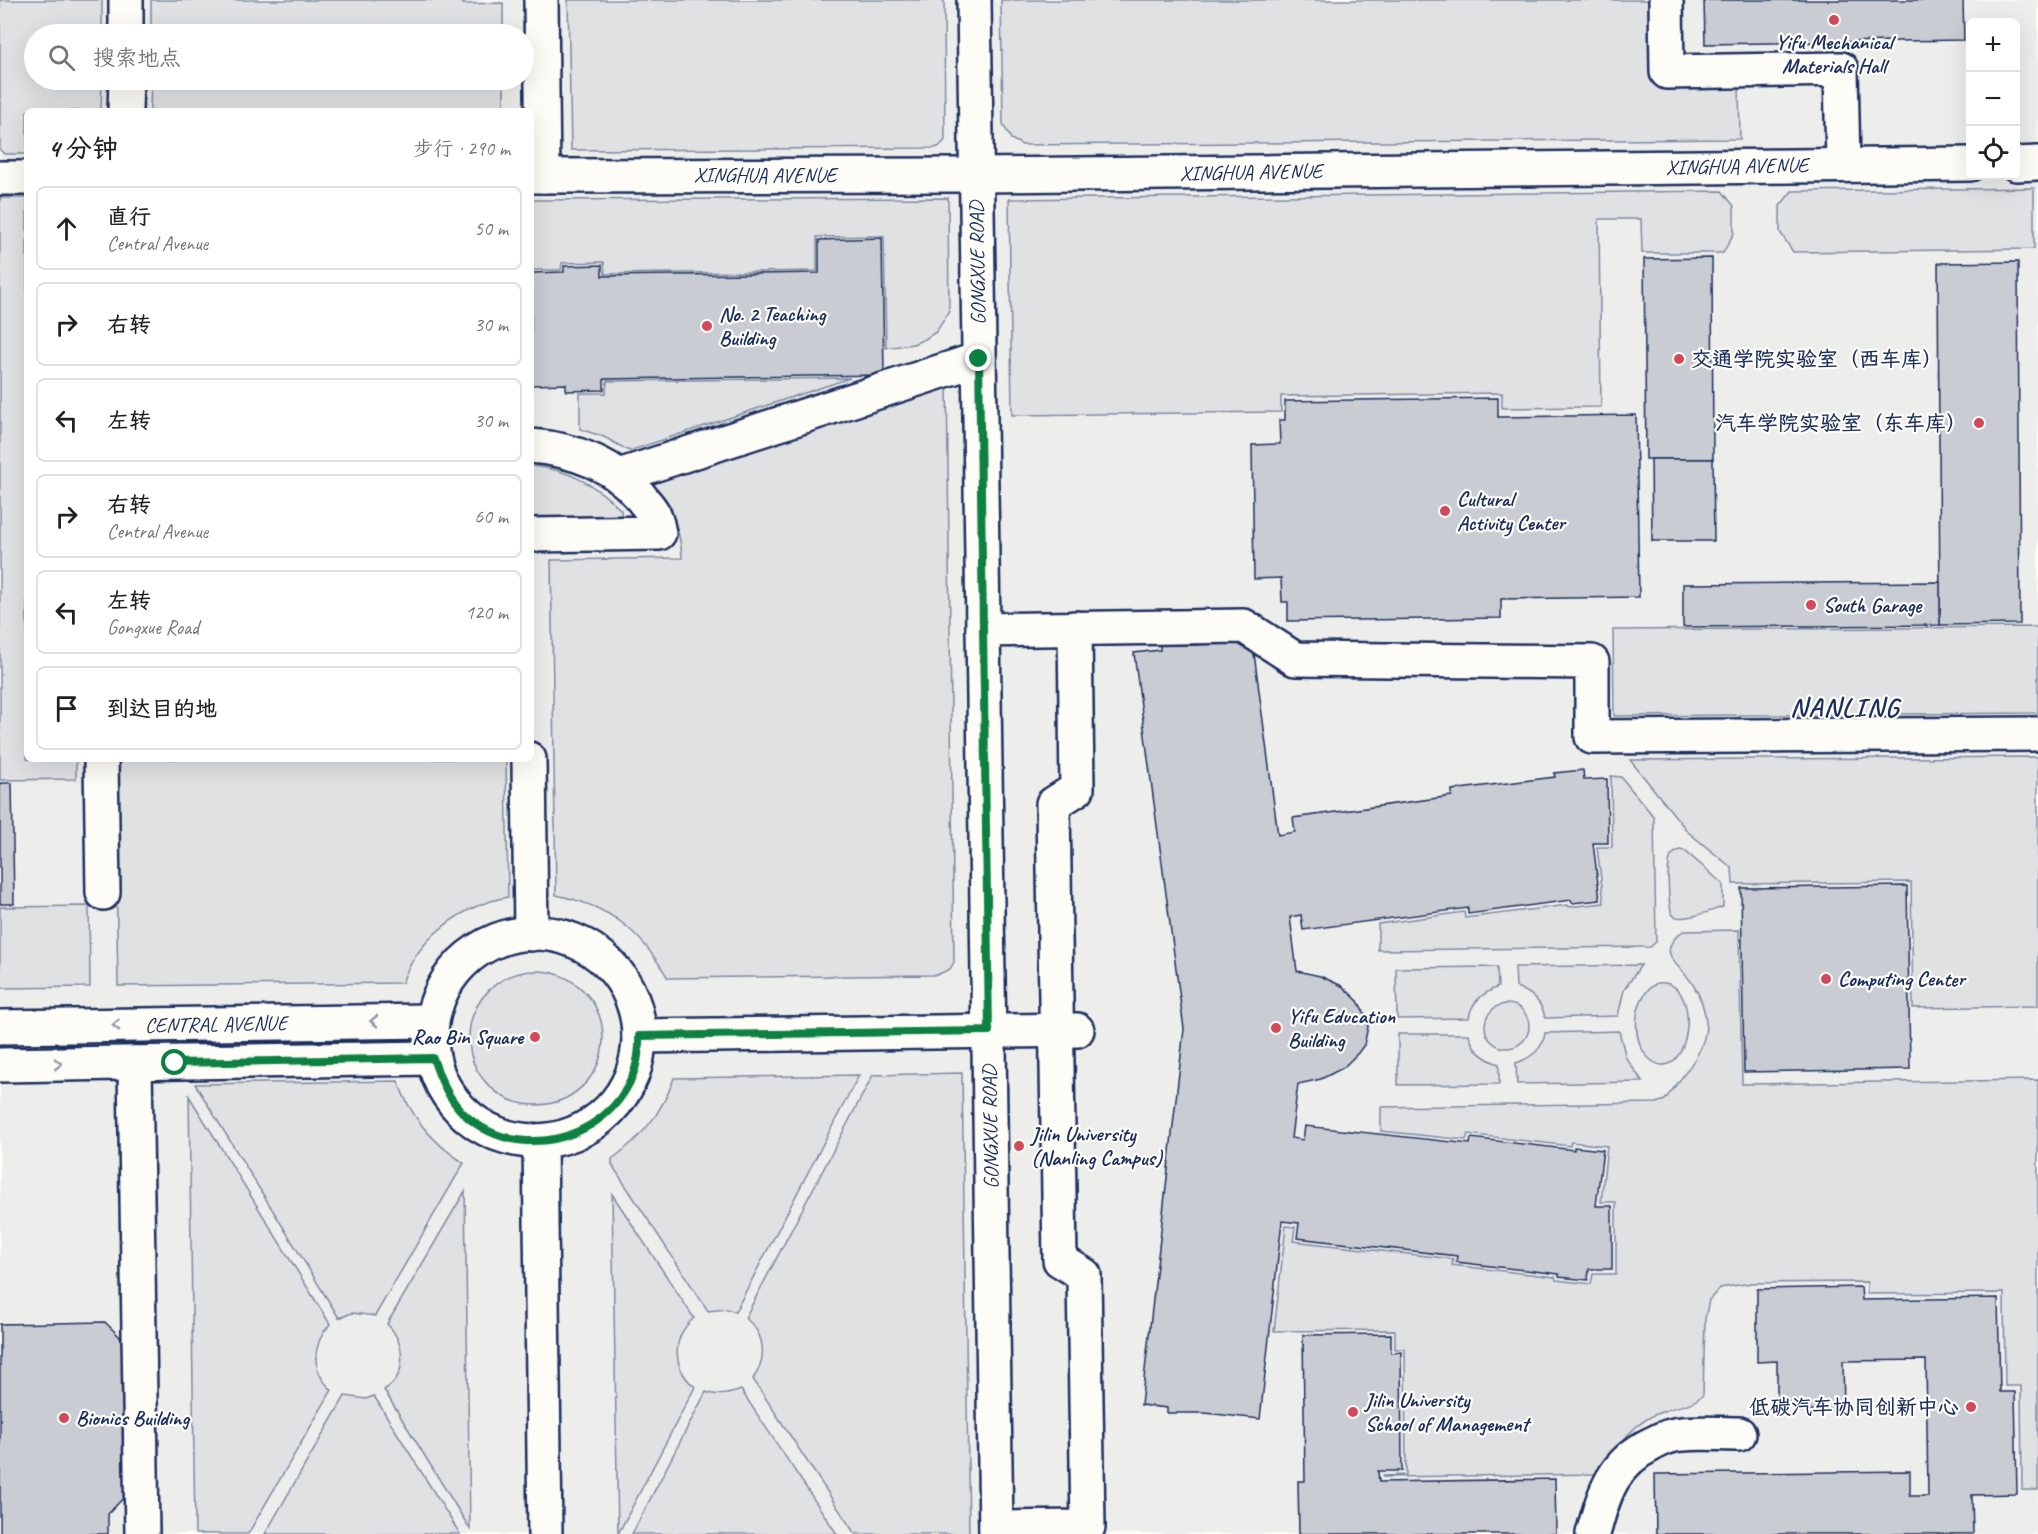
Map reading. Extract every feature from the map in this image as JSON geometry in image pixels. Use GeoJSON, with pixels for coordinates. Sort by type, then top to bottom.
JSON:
{"type":"FeatureCollection","features":[{"type":"Feature","properties":{"kind":"lane"},"geometry":{"type":"LineString","coordinates":[[126,0],[126,24]]}},
{"type":"Feature","properties":{"kind":"lane"},"geometry":{"type":"LineString","coordinates":[[537,176],[541,0]]}},
{"type":"Feature","properties":{"kind":"lane","name":"GONGXUE ROAD"},"geometry":{"type":"LineString","coordinates":[[974,0],[996,1531]]}},
{"type":"Feature","properties":{"kind":"lane"},"geometry":{"type":"LineString","coordinates":[[1666,0],[1667,72],[1841,69],[1843,165]]}},
{"type":"Feature","properties":{"kind":"lane"},"geometry":{"type":"LineString","coordinates":[[125,108],[126,90]]}},
{"type":"Feature","properties":{"kind":"lane","name":"XINGHUA AVENUE"},"geometry":{"type":"LineString","coordinates":[[537,176],[976,175],[1966,164]]}},
{"type":"Feature","properties":{"kind":"lane"},"geometry":{"type":"LineString","coordinates":[[2020,164],[2038,164]]}},
{"type":"Feature","properties":{"kind":"lane"},"geometry":{"type":"LineString","coordinates":[[0,178],[24,178]]}},
{"type":"Feature","properties":{"kind":"lane"},"geometry":{"type":"LineString","coordinates":[[619,476],[979,359]]}},
{"type":"Feature","properties":{"kind":"lane"},"geometry":{"type":"LineString","coordinates":[[534,446],[550,447],[574,453],[598,463],[619,476],[638,493],[654,514],[659,533],[534,535]]}},
{"type":"Feature","properties":{"kind":"lane"},"geometry":{"type":"LineString","coordinates":[[982,630],[1244,626],[1295,659],[1592,662],[1592,737],[2038,734]]}},
{"type":"Feature","properties":{"kind":"lane"},"geometry":{"type":"LineString","coordinates":[[996,1531],[1088,1527],[1084,1275],[1060,1260],[1066,1030],[1053,804],[1077,789],[1075,628]]}},
{"type":"Feature","properties":{"kind":"lane"},"geometry":{"type":"LineString","coordinates":[[101,762],[103,893]]}},
{"type":"Feature","properties":{"kind":"lane"},"geometry":{"type":"LineString","coordinates":[[529,762],[531,934]]}},
{"type":"Feature","properties":{"kind":"lane"},"geometry":{"type":"LineString","coordinates":[[531,934],[547,934],[568,939],[606,960],[620,977],[631,996],[638,1016],[639,1036],[637,1060],[630,1080],[619,1099],[604,1115],[587,1128],[567,1137],[540,1141],[524,1141],[502,1136],[483,1127],[465,1114],[450,1098],[440,1079],[433,1058],[431,1037],[432,1021],[440,995],[451,975],[484,947],[504,938],[531,934]]}},
{"type":"Feature","properties":{"kind":"lane","name":"CENTRAL AVENUE"},"geometry":{"type":"LineString","coordinates":[[0,1027],[432,1021]]}},
{"type":"Feature","properties":{"kind":"lane"},"geometry":{"type":"LineString","coordinates":[[639,1036],[1066,1030]]}},
{"type":"Feature","properties":{"kind":"lane","name":"CENTRAL AVENUE"},"geometry":{"type":"LineString","coordinates":[[0,1065],[433,1058]]}},
{"type":"Feature","properties":{"kind":"lane"},"geometry":{"type":"LineString","coordinates":[[135,1063],[142,1534]]}},
{"type":"Feature","properties":{"kind":"lane"},"geometry":{"type":"LineString","coordinates":[[540,1141],[545,1534]]}},
{"type":"Feature","properties":{"kind":"lane"},"geometry":{"type":"LineString","coordinates":[[1593,1534],[1606,1491],[1621,1466],[1638,1450],[1661,1439],[1680,1434],[1739,1434]]}},
{"type":"Feature","properties":{"kind":"shaded area","name":"Jilin University (Nanling Campus)"},"geometry":{"type":"Polygon","coordinates":[[[0,0],[2038,0],[2038,1534],[0,1534],[0,0]]]}},
{"type":"Feature","properties":{"kind":"shaded area"},"geometry":{"type":"Polygon","coordinates":[[[0,0],[102,0],[102,24],[24,24],[24,90],[102,90],[101,108],[24,108],[24,154],[4,154],[0,150],[0,0]]]}},
{"type":"Feature","properties":{"kind":"shaded area"},"geometry":{"type":"Polygon","coordinates":[[[151,0],[462,0],[463,4],[503,3],[503,24],[151,24],[151,0]]]}},
{"type":"Feature","properties":{"kind":"shaded area"},"geometry":{"type":"Polygon","coordinates":[[[568,0],[944,0],[945,140],[935,148],[571,150],[568,0]]]}},
{"type":"Feature","properties":{"kind":"shaded area"},"geometry":{"type":"Polygon","coordinates":[[[1001,0],[1654,0],[1655,85],[1739,84],[1740,139],[1022,145],[1011,139],[1003,124],[1001,0]]]}},
{"type":"Feature","properties":{"kind":"shaded area"},"geometry":{"type":"Polygon","coordinates":[[[151,90],[504,90],[504,108],[150,108],[151,90]]]}},
{"type":"Feature","properties":{"kind":"shaded area"},"geometry":{"type":"Polygon","coordinates":[[[2034,188],[2034,249],[1793,252],[1780,232],[1780,206],[1792,191],[2034,188]]]}},
{"type":"Feature","properties":{"kind":"shaded area"},"geometry":{"type":"Polygon","coordinates":[[[1722,191],[1734,206],[1734,233],[1723,253],[1642,253],[1641,219],[1599,219],[1601,407],[1502,408],[1502,393],[1281,396],[1281,412],[1012,415],[1009,199],[1722,191]]]}},
{"type":"Feature","properties":{"kind":"shaded area"},"geometry":{"type":"Polygon","coordinates":[[[0,198],[24,198],[24,762],[76,762],[76,779],[0,780],[0,198]]]}},
{"type":"Feature","properties":{"kind":"shaded area"},"geometry":{"type":"Polygon","coordinates":[[[948,198],[949,312],[936,332],[925,339],[913,344],[886,348],[884,236],[817,237],[817,271],[605,274],[604,262],[562,263],[561,270],[534,270],[534,200],[948,198]]]}},
{"type":"Feature","properties":{"kind":"shaded area"},"geometry":{"type":"Polygon","coordinates":[[[850,378],[629,451],[604,437],[580,429],[580,393],[606,393],[607,381],[850,378]]]}},
{"type":"Feature","properties":{"kind":"shaded area"},"geometry":{"type":"Polygon","coordinates":[[[947,378],[954,962],[950,969],[937,975],[668,978],[646,946],[622,923],[593,906],[556,895],[551,560],[682,558],[679,535],[672,515],[647,477],[947,378]]]}},
{"type":"Feature","properties":{"kind":"shaded area"},"geometry":{"type":"Polygon","coordinates":[[[534,466],[557,470],[591,485],[621,510],[622,525],[534,526],[534,466]]]}},
{"type":"Feature","properties":{"kind":"shaded area"},"geometry":{"type":"Polygon","coordinates":[[[2038,627],[2038,713],[1614,716],[1613,630],[2038,627]]]}},
{"type":"Feature","properties":{"kind":"shaded area"},"geometry":{"type":"Polygon","coordinates":[[[2038,757],[2038,1006],[1913,1008],[1911,882],[1733,884],[1732,868],[1688,832],[1630,760],[2038,757]]]}},
{"type":"Feature","properties":{"kind":"shaded area"},"geometry":{"type":"Polygon","coordinates":[[[114,762],[506,762],[508,897],[474,907],[444,926],[419,952],[402,983],[118,986],[114,762]]]}},
{"type":"Feature","properties":{"kind":"shaded area"},"geometry":{"type":"Polygon","coordinates":[[[1611,776],[1621,777],[1654,817],[1656,942],[1650,947],[1378,950],[1378,924],[1464,912],[1465,918],[1568,905],[1569,907],[1604,903],[1597,847],[1612,847],[1611,776]]]}},
{"type":"Feature","properties":{"kind":"shaded area"},"geometry":{"type":"Polygon","coordinates":[[[1680,850],[1685,851],[1723,884],[1723,907],[1690,917],[1683,918],[1673,915],[1669,897],[1669,863],[1672,854],[1680,850]]]}},
{"type":"Feature","properties":{"kind":"shaded area"},"geometry":{"type":"Polygon","coordinates":[[[89,906],[90,987],[0,988],[0,907],[89,906]]]}},
{"type":"Feature","properties":{"kind":"shaded area"},"geometry":{"type":"Polygon","coordinates":[[[1739,930],[1742,1084],[2038,1080],[2038,1490],[2022,1490],[2021,1386],[2005,1386],[2004,1293],[1867,1294],[1867,1282],[1751,1283],[1720,1288],[1709,1300],[1705,1319],[1703,1395],[1690,1403],[1653,1415],[1635,1428],[1613,1454],[1603,1474],[1383,1477],[1406,1475],[1405,1349],[1395,1349],[1395,1330],[1274,1331],[1286,1226],[1295,1227],[1293,1241],[1453,1259],[1452,1265],[1555,1277],[1556,1280],[1591,1284],[1593,1274],[1616,1274],[1616,1202],[1601,1202],[1607,1146],[1571,1142],[1570,1146],[1468,1134],[1466,1140],[1381,1131],[1381,1107],[1656,1103],[1665,1100],[1697,1055],[1702,1045],[1706,1023],[1697,992],[1672,959],[1670,946],[1683,931],[1739,930]]]}},
{"type":"Feature","properties":{"kind":"shaded area"},"geometry":{"type":"Polygon","coordinates":[[[1641,965],[1624,990],[1618,1016],[1545,1018],[1535,998],[1516,987],[1515,967],[1641,965]]]}},
{"type":"Feature","properties":{"kind":"shaded area"},"geometry":{"type":"Polygon","coordinates":[[[1497,967],[1498,987],[1479,999],[1472,1007],[1469,1018],[1397,1019],[1396,968],[1497,967]]]}},
{"type":"Feature","properties":{"kind":"shaded area","name":"Rao Bin Square"},"geometry":{"type":"Polygon","coordinates":[[[536,971],[562,976],[583,991],[598,1012],[603,1038],[598,1064],[583,1085],[562,1100],[536,1105],[510,1100],[489,1085],[474,1064],[469,1038],[474,1012],[489,991],[510,976],[536,971]]]}},
{"type":"Feature","properties":{"kind":"shaded area"},"geometry":{"type":"Polygon","coordinates":[[[1657,983],[1672,986],[1682,996],[1687,1012],[1687,1030],[1683,1046],[1675,1059],[1665,1065],[1652,1061],[1645,1053],[1637,1032],[1636,1020],[1642,998],[1657,983]]]}},
{"type":"Feature","properties":{"kind":"shaded area"},"geometry":{"type":"Polygon","coordinates":[[[1507,1004],[1523,1010],[1529,1026],[1523,1042],[1507,1048],[1491,1042],[1485,1026],[1491,1010],[1507,1004]]]}},
{"type":"Feature","properties":{"kind":"shaded area"},"geometry":{"type":"Polygon","coordinates":[[[1619,1031],[1626,1058],[1643,1082],[1517,1084],[1516,1063],[1535,1052],[1542,1044],[1545,1033],[1619,1031]]]}},
{"type":"Feature","properties":{"kind":"shaded area"},"geometry":{"type":"Polygon","coordinates":[[[1398,1034],[1469,1034],[1473,1045],[1480,1053],[1499,1064],[1499,1084],[1398,1085],[1398,1034]]]}},
{"type":"Feature","properties":{"kind":"shaded area"},"geometry":{"type":"Polygon","coordinates":[[[962,1073],[969,1534],[855,1534],[753,1379],[761,1363],[762,1347],[757,1331],[745,1318],[873,1075],[962,1073]]]}},
{"type":"Feature","properties":{"kind":"shaded area"},"geometry":{"type":"Polygon","coordinates":[[[859,1075],[735,1312],[727,1309],[708,1311],[612,1165],[612,1159],[633,1142],[650,1123],[674,1078],[859,1075]]]}},
{"type":"Feature","properties":{"kind":"shaded area"},"geometry":{"type":"Polygon","coordinates":[[[398,1081],[409,1106],[424,1128],[442,1147],[464,1163],[375,1316],[352,1313],[339,1318],[195,1084],[398,1081]]]}},
{"type":"Feature","properties":{"kind":"shaded area"},"geometry":{"type":"Polygon","coordinates":[[[189,1096],[330,1324],[320,1340],[316,1357],[320,1374],[332,1390],[248,1534],[195,1534],[189,1096]]]}},
{"type":"Feature","properties":{"kind":"shaded area"},"geometry":{"type":"Polygon","coordinates":[[[465,1191],[470,1529],[384,1390],[398,1376],[402,1358],[398,1340],[387,1324],[465,1191]]]}},
{"type":"Feature","properties":{"kind":"shaded area"},"geometry":{"type":"Polygon","coordinates":[[[612,1194],[694,1318],[681,1335],[677,1353],[682,1371],[695,1387],[618,1534],[612,1194]]]}},
{"type":"Feature","properties":{"kind":"shaded area"},"geometry":{"type":"Polygon","coordinates":[[[741,1390],[837,1534],[632,1534],[706,1392],[720,1395],[741,1390]]]}},
{"type":"Feature","properties":{"kind":"shaded area"},"geometry":{"type":"Polygon","coordinates":[[[345,1396],[366,1399],[374,1396],[460,1534],[265,1534],[345,1396]]]}},
{"type":"Feature","properties":{"kind":"building","name":"Yifu Mechanical Materials Hall"},"geometry":{"type":"Polygon","coordinates":[[[1704,0],[1963,0],[1964,40],[1705,44],[1704,0]]]}},
{"type":"Feature","properties":{"kind":"building","name":"No. 2 Teaching Building"},"geometry":{"type":"Polygon","coordinates":[[[882,238],[884,375],[604,379],[604,390],[566,391],[566,384],[534,385],[534,273],[564,272],[564,266],[602,265],[602,276],[819,273],[819,240],[882,238]]]}},
{"type":"Feature","properties":{"kind":"building","name":"交通学院实验室（西车库）"},"geometry":{"type":"Polygon","coordinates":[[[1712,258],[1713,459],[1646,459],[1644,259],[1712,258]]]}},
{"type":"Feature","properties":{"kind":"building","name":"汽车学院实验室（东车库）"},"geometry":{"type":"Polygon","coordinates":[[[2018,262],[2020,624],[1940,625],[1938,263],[2018,262]]]}},
{"type":"Feature","properties":{"kind":"building","name":"Cultural Activity Center"},"geometry":{"type":"Polygon","coordinates":[[[1498,398],[1498,417],[1636,415],[1639,597],[1501,599],[1501,618],[1288,621],[1288,602],[1282,602],[1281,578],[1254,579],[1252,445],[1280,444],[1279,420],[1285,420],[1285,401],[1498,398]]]}},
{"type":"Feature","properties":{"kind":"building"},"geometry":{"type":"Polygon","coordinates":[[[1651,459],[1713,459],[1714,541],[1652,541],[1651,459]]]}},
{"type":"Feature","properties":{"kind":"building","name":"South Garage"},"geometry":{"type":"Polygon","coordinates":[[[1940,582],[1940,625],[1683,627],[1683,584],[1940,582]]]}},
{"type":"Feature","properties":{"kind":"building","name":"Yifu Education Building"},"geometry":{"type":"Polygon","coordinates":[[[1252,638],[1278,835],[1295,832],[1293,818],[1452,796],[1452,790],[1555,777],[1554,773],[1583,770],[1584,780],[1607,779],[1608,843],[1593,843],[1600,900],[1572,903],[1571,900],[1468,914],[1468,908],[1303,930],[1301,915],[1290,917],[1297,971],[1320,976],[1342,986],[1358,1001],[1367,1018],[1368,1027],[1364,1045],[1343,1068],[1321,1079],[1298,1084],[1291,1138],[1303,1140],[1305,1126],[1470,1144],[1471,1138],[1574,1150],[1574,1147],[1603,1150],[1596,1206],[1612,1206],[1612,1269],[1589,1269],[1588,1280],[1559,1277],[1559,1274],[1456,1262],[1457,1256],[1297,1238],[1299,1223],[1282,1221],[1260,1419],[1205,1413],[1167,1413],[1167,1408],[1141,1405],[1184,1029],[1134,653],[1160,650],[1160,645],[1197,645],[1252,638]]]}},
{"type":"Feature","properties":{"kind":"building"},"geometry":{"type":"Polygon","coordinates":[[[0,783],[12,783],[14,904],[0,904],[0,783]]]}},
{"type":"Feature","properties":{"kind":"building","name":"Computing Center"},"geometry":{"type":"Polygon","coordinates":[[[1907,886],[1910,1069],[1744,1072],[1741,888],[1907,886]]]}},
{"type":"Feature","properties":{"kind":"building","name":"低碳汽车协同创新中心"},"geometry":{"type":"Polygon","coordinates":[[[1861,1287],[1862,1300],[1998,1298],[2000,1392],[2015,1392],[2017,1494],[1972,1495],[1973,1534],[1656,1534],[1655,1474],[1910,1471],[1910,1496],[1928,1496],[1926,1360],[1843,1361],[1844,1411],[1795,1411],[1795,1402],[1777,1402],[1777,1361],[1757,1362],[1757,1289],[1861,1287]]]}},
{"type":"Feature","properties":{"kind":"building","name":"Bionics Building"},"geometry":{"type":"Polygon","coordinates":[[[105,1322],[127,1344],[129,1492],[108,1514],[108,1534],[0,1534],[0,1324],[105,1322]]]}},
{"type":"Feature","properties":{"kind":"building","name":"Jilin University School of Management"},"geometry":{"type":"Polygon","coordinates":[[[1391,1334],[1391,1353],[1401,1352],[1402,1471],[1378,1471],[1379,1482],[1555,1479],[1556,1534],[1299,1534],[1298,1481],[1305,1481],[1303,1335],[1391,1334]]]}},
{"type":"Feature","properties":{"kind":"place","name":"Yifu Mechanical Materials Hall"},"geometry":{"type":"Point","coordinates":[1834,20]}},
{"type":"Feature","properties":{"kind":"place","name":"No. 2 Teaching Building"},"geometry":{"type":"Point","coordinates":[707,326]}},
{"type":"Feature","properties":{"kind":"place","name":"交通学院实验室（西车库）"},"geometry":{"type":"Point","coordinates":[1679,359]}},
{"type":"Feature","properties":{"kind":"place","name":"汽车学院实验室（东车库）"},"geometry":{"type":"Point","coordinates":[1979,423]}},
{"type":"Feature","properties":{"kind":"place","name":"Cultural Activity Center"},"geometry":{"type":"Point","coordinates":[1445,511]}},
{"type":"Feature","properties":{"kind":"place","name":"South Garage"},"geometry":{"type":"Point","coordinates":[1811,605]}},
{"type":"Feature","properties":{"kind":"place","name":"Computing Center"},"geometry":{"type":"Point","coordinates":[1826,979]}},
{"type":"Feature","properties":{"kind":"place","name":"Yifu Education Building"},"geometry":{"type":"Point","coordinates":[1276,1028]}},
{"type":"Feature","properties":{"kind":"place","name":"Rao Bin Square"},"geometry":{"type":"Point","coordinates":[535,1037]}},
{"type":"Feature","properties":{"kind":"place","name":"Jilin University (Nanling Campus)"},"geometry":{"type":"Point","coordinates":[1019,1146]}},
{"type":"Feature","properties":{"kind":"place","name":"低碳汽车协同创新中心"},"geometry":{"type":"Point","coordinates":[1971,1407]}},
{"type":"Feature","properties":{"kind":"place","name":"Jilin University School of Management"},"geometry":{"type":"Point","coordinates":[1353,1412]}},
{"type":"Feature","properties":{"kind":"place","name":"Bionics Building"},"geometry":{"type":"Point","coordinates":[64,1418]}},
{"type":"Feature","properties":{"kind":"district","name":"NANLING"},"geometry":{"type":"Point","coordinates":[1845,707]}},
{"type":"Feature","properties":{"kind":"route"},"geometry":{"type":"LineString","coordinates":[[175,1063],[433,1058],[450,1098],[465,1114],[483,1127],[502,1136],[524,1141],[545,1141],[567,1137],[587,1128],[619,1099],[630,1080],[637,1060],[639,1036],[989,1031],[979,359]]}}]}
